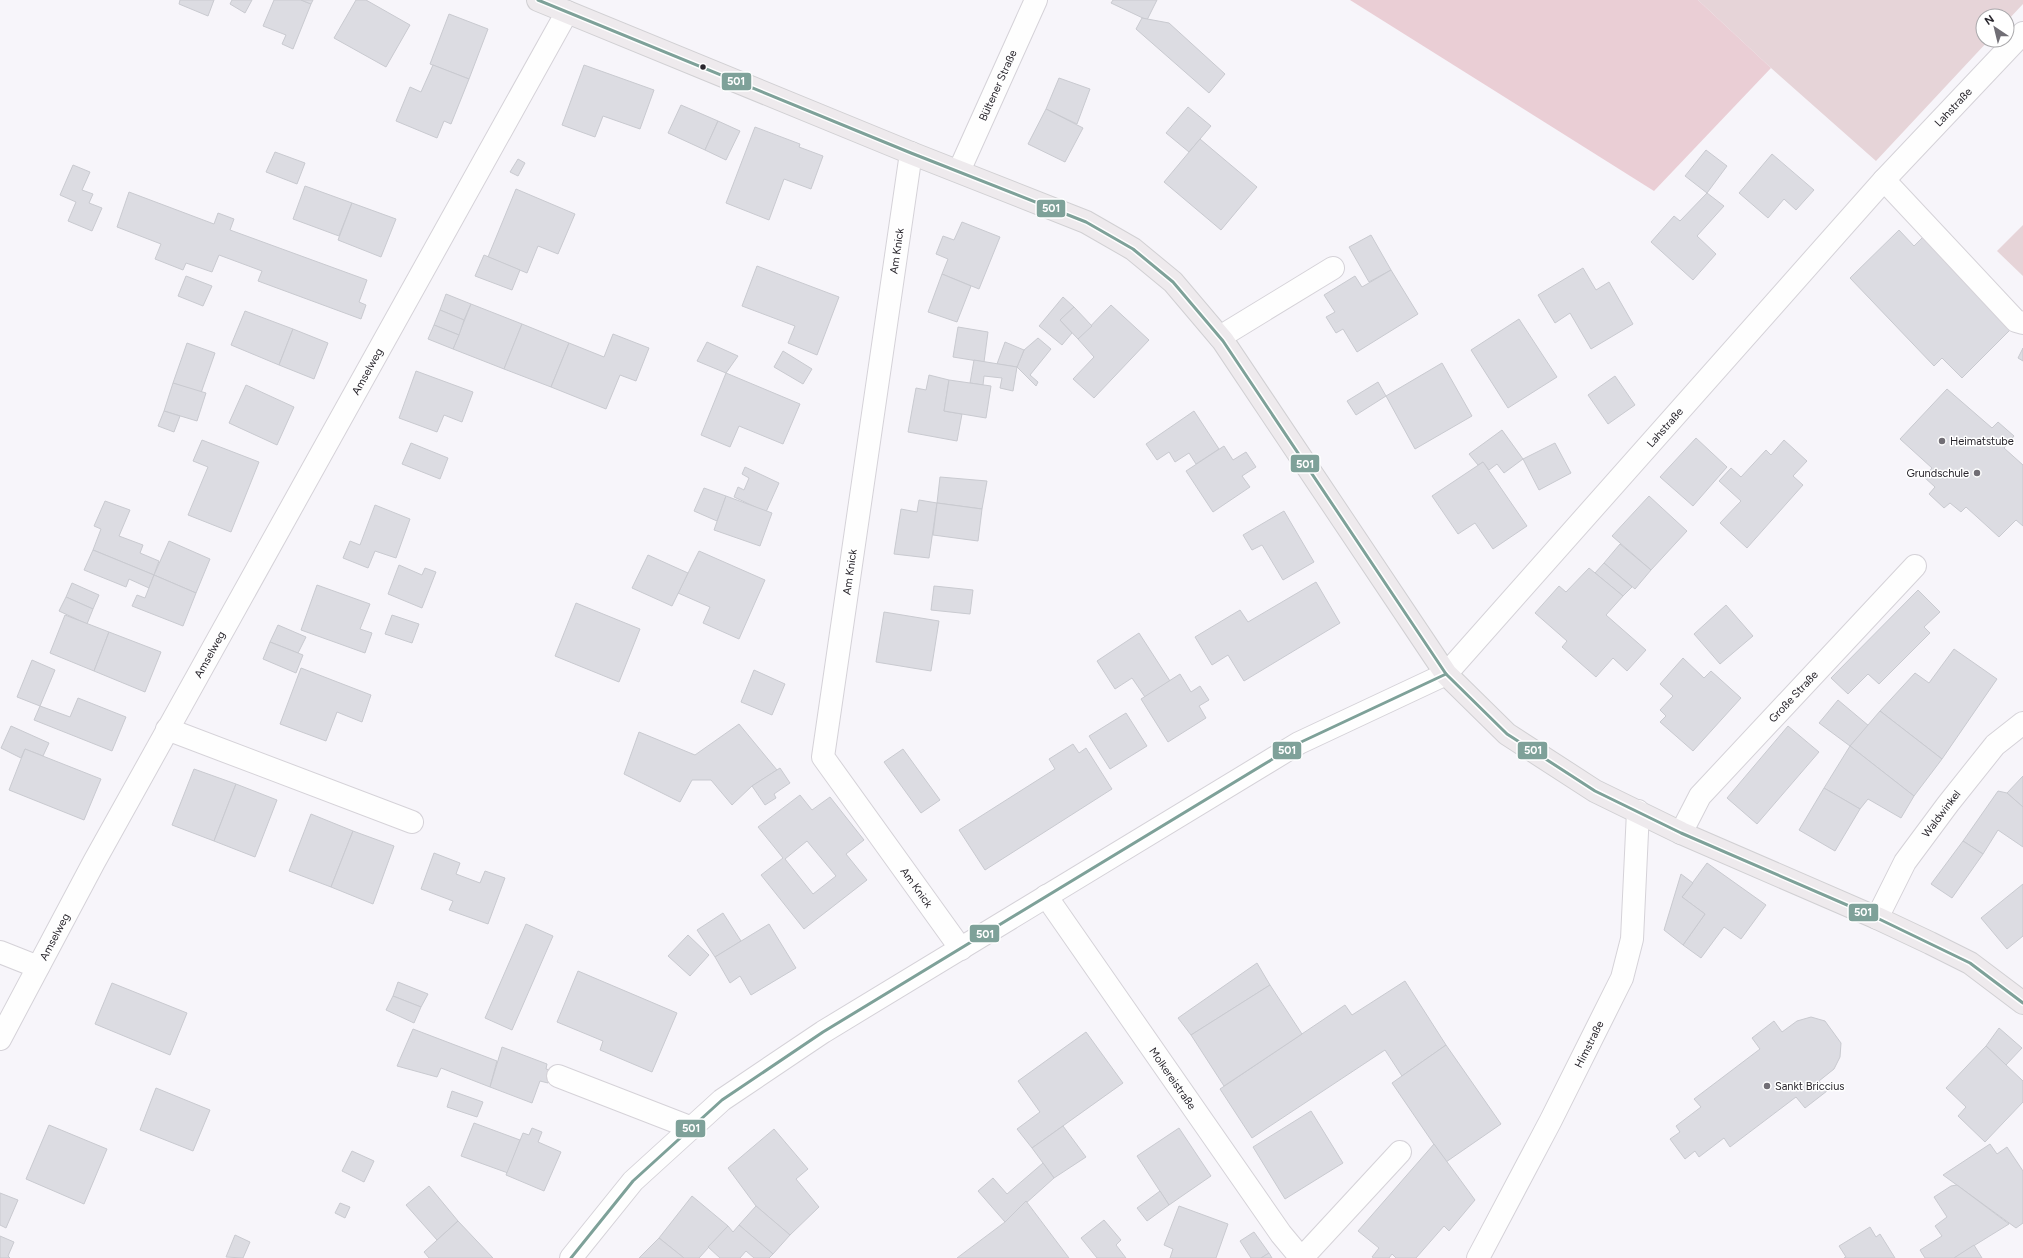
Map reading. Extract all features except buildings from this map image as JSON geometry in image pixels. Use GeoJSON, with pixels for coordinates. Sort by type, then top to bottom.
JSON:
{"type":"FeatureCollection","features":[{"type":"Feature","properties":{"kind":"main road"},"geometry":{"type":"LineString","coordinates":[[538,0],[911,153],[1086,222],[1134,249],[1173,282],[1220,337],[1446,674],[1507,734],[1595,791],[1681,833],[1877,918],[1970,964],[2023,1003]]}},
{"type":"Feature","properties":{"kind":"street","name":"Bültener Straße"},"geometry":{"type":"LineString","coordinates":[[959,171],[1036,0]]}},
{"type":"Feature","properties":{"kind":"street","name":"Amselweg"},"geometry":{"type":"LineString","coordinates":[[0,1039],[167,729],[567,12]]}},
{"type":"Feature","properties":{"kind":"street","name":"Lahstraße"},"geometry":{"type":"LineString","coordinates":[[1446,674],[1884,180],[2023,33]]}},
{"type":"Feature","properties":{"kind":"street","name":"Am Knick"},"geometry":{"type":"LineString","coordinates":[[911,153],[823,757],[961,949]]}},
{"type":"Feature","properties":{"kind":"street"},"geometry":{"type":"LineString","coordinates":[[1884,180],[2016,320],[2023,323]]}},
{"type":"Feature","properties":{"kind":"street"},"geometry":{"type":"LineString","coordinates":[[1220,337],[1333,268]]}},
{"type":"Feature","properties":{"kind":"street","name":"Große Straße"},"geometry":{"type":"LineString","coordinates":[[1681,833],[1700,796],[1915,566]]}},
{"type":"Feature","properties":{"kind":"street"},"geometry":{"type":"LineString","coordinates":[[575,1257],[632,1181],[722,1100],[823,1032],[1299,744],[1446,674]]}},
{"type":"Feature","properties":{"kind":"street","name":"Waldwinkel"},"geometry":{"type":"LineString","coordinates":[[1877,918],[1904,862],[1995,746],[2023,723]]}},
{"type":"Feature","properties":{"kind":"street"},"geometry":{"type":"LineString","coordinates":[[167,729],[412,822]]}},
{"type":"Feature","properties":{"kind":"street","name":"Himstraße"},"geometry":{"type":"LineString","coordinates":[[1478,1258],[1622,978],[1632,939],[1638,812]]}},
{"type":"Feature","properties":{"kind":"street","name":"Molkereistraße"},"geometry":{"type":"LineString","coordinates":[[1046,896],[1280,1234],[1301,1258]]}},
{"type":"Feature","properties":{"kind":"street"},"geometry":{"type":"LineString","coordinates":[[0,952],[38,967]]}},
{"type":"Feature","properties":{"kind":"street"},"geometry":{"type":"LineString","coordinates":[[558,1076],[692,1128]]}},
{"type":"Feature","properties":{"kind":"street"},"geometry":{"type":"LineString","coordinates":[[1301,1258],[1400,1152]]}},
{"type":"Feature","properties":{"kind":"shaded area"},"geometry":{"type":"Polygon","coordinates":[[[1350,0],[1698,0],[1771,68],[1654,191],[1350,0]]]}},
{"type":"Feature","properties":{"kind":"shaded area"},"geometry":{"type":"Polygon","coordinates":[[[1698,0],[2023,0],[2023,4],[2015,12],[2015,8],[1975,8],[1975,48],[1982,48],[1876,161],[1771,68],[1698,0]]]}},
{"type":"Feature","properties":{"kind":"shaded area"},"geometry":{"type":"Polygon","coordinates":[[[2023,225],[2023,276],[1997,251],[2023,225]]]}},
{"type":"Feature","properties":{"kind":"transit line","name":"501"},"geometry":{"type":"LineString","coordinates":[[538,0],[911,153],[1086,222],[1133,249],[1173,282],[1223,341],[1446,674],[1507,734],[1595,791],[1681,833],[1877,918],[1970,963],[2023,1003]]}},
{"type":"Feature","properties":{"kind":"transit line","name":"501"},"geometry":{"type":"LineString","coordinates":[[571,1258],[633,1181],[722,1100],[823,1032],[1299,743],[1446,674]]}},
{"type":"Feature","properties":{"kind":"place","name":"Heimatstube"},"geometry":{"type":"Point","coordinates":[1942,441]}},
{"type":"Feature","properties":{"kind":"place","name":"Grundschule"},"geometry":{"type":"Point","coordinates":[1977,473]}},
{"type":"Feature","properties":{"kind":"place","name":"Sankt Briccius"},"geometry":{"type":"Point","coordinates":[1767,1086]}}]}
